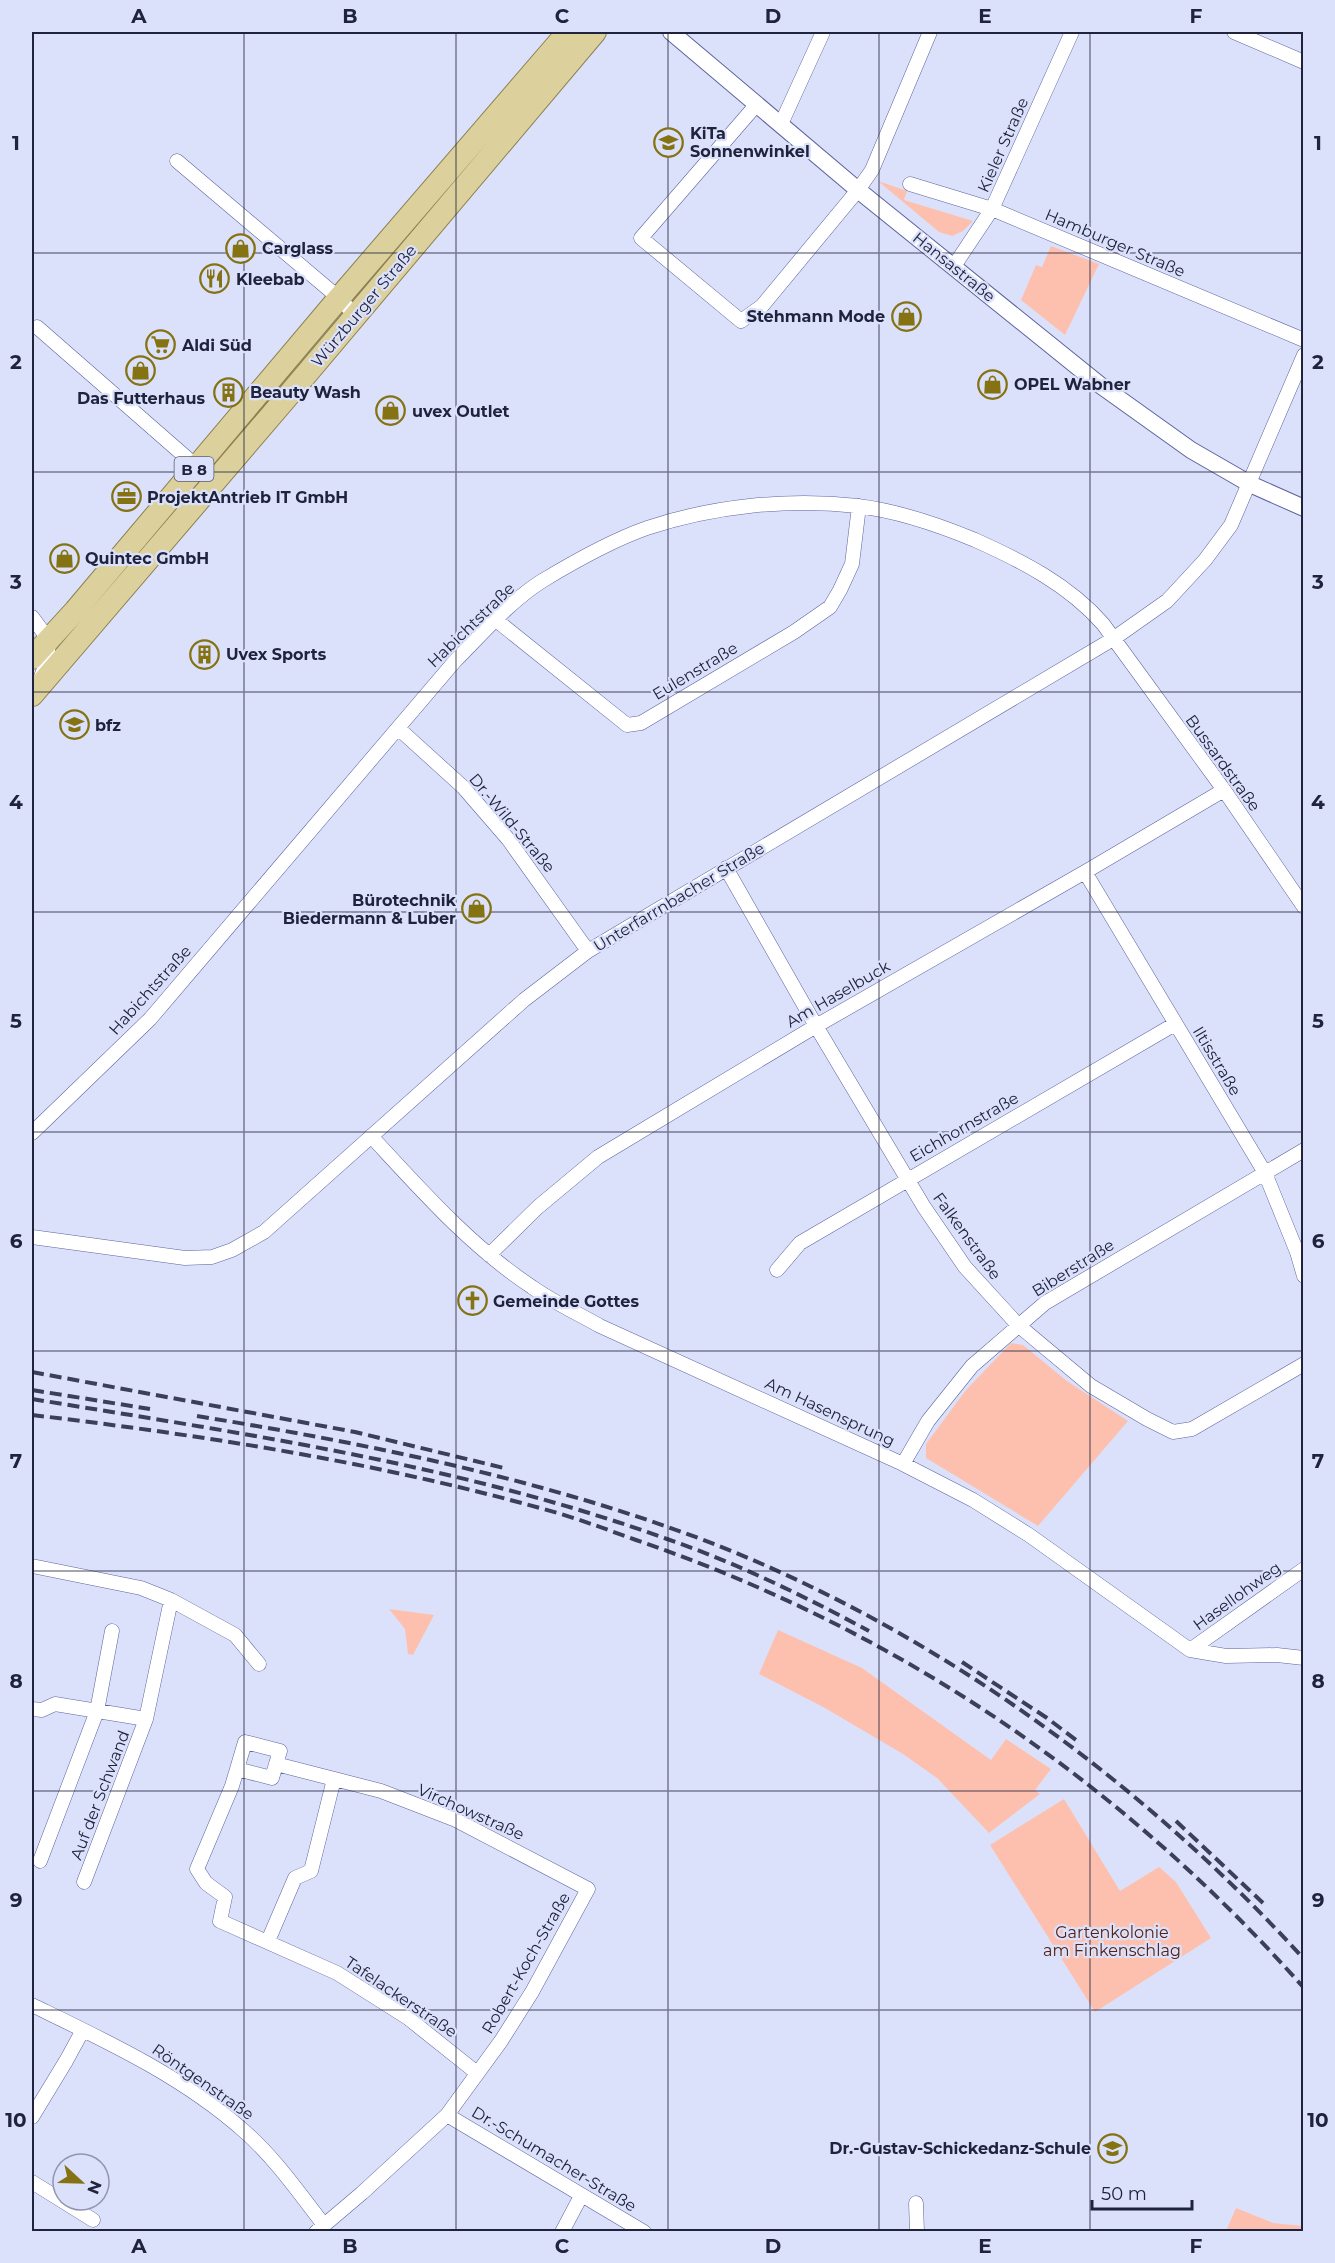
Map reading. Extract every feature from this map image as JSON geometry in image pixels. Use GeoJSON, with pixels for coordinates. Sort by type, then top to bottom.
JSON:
{"type":"FeatureCollection","features":[{"type":"Feature","properties":{"kind":"main road","name":"Würzburger Straße"},"geometry":{"type":"LineString","coordinates":[[32,658],[568,32]]}},
{"type":"Feature","properties":{"kind":"main road","name":"Würzburger Straße"},"geometry":{"type":"LineString","coordinates":[[34,691],[356,316],[595,32]]}},
{"type":"Feature","properties":{"kind":"street","name":"Hansastraße"},"geometry":{"type":"LineString","coordinates":[[671,32],[858,190],[1100,385],[1191,450],[1250,484]]}},
{"type":"Feature","properties":{"kind":"street"},"geometry":{"type":"LineString","coordinates":[[781,124],[823,32]]}},
{"type":"Feature","properties":{"kind":"street"},"geometry":{"type":"LineString","coordinates":[[757,104],[640,238],[741,321],[762,306],[872,170],[930,32]]}},
{"type":"Feature","properties":{"kind":"street","name":"Kieler Straße"},"geometry":{"type":"LineString","coordinates":[[954,266],[992,209],[1072,32]]}},
{"type":"Feature","properties":{"kind":"street"},"geometry":{"type":"LineString","coordinates":[[1234,32],[1304,62]]}},
{"type":"Feature","properties":{"kind":"street","name":"Würzburger Straße"},"geometry":{"type":"LineString","coordinates":[[177,161],[339,298]]}},
{"type":"Feature","properties":{"kind":"street","name":"Hamburger Straße"},"geometry":{"type":"LineString","coordinates":[[910,184],[992,209],[1304,340]]}},
{"type":"Feature","properties":{"kind":"street"},"geometry":{"type":"LineString","coordinates":[[339,298],[356,316]]}},
{"type":"Feature","properties":{"kind":"street"},"geometry":{"type":"LineString","coordinates":[[36,327],[196,466]]}},
{"type":"Feature","properties":{"kind":"street","name":"Unterfarrnbacher Straße"},"geometry":{"type":"LineString","coordinates":[[32,1237],[185,1258],[212,1257],[232,1250],[264,1232],[524,1000],[588,951],[1113,639],[1167,600],[1199,567],[1231,525],[1304,355]]}},
{"type":"Feature","properties":{"kind":"street"},"geometry":{"type":"LineString","coordinates":[[1250,484],[1304,508]]}},
{"type":"Feature","properties":{"kind":"street","name":"Habichtstraße"},"geometry":{"type":"LineString","coordinates":[[32,1132],[150,1019],[455,661],[496,620],[540,582],[594,551],[647,528],[716,511],[785,504],[859,506],[930,523],[1018,560],[1060,585],[1088,607],[1113,639]]}},
{"type":"Feature","properties":{"kind":"street","name":"Eulenstraße"},"geometry":{"type":"LineString","coordinates":[[496,620],[627,725],[641,723],[794,632],[830,607],[852,564],[859,506]]}},
{"type":"Feature","properties":{"kind":"street"},"geometry":{"type":"LineString","coordinates":[[32,617],[49,639]]}},
{"type":"Feature","properties":{"kind":"street","name":"Würzburger Straße"},"geometry":{"type":"LineString","coordinates":[[34,691],[47,660],[49,639]]}},
{"type":"Feature","properties":{"kind":"street","name":"Bussardstraße"},"geometry":{"type":"LineString","coordinates":[[1113,639],[1224,790],[1304,907]]}},
{"type":"Feature","properties":{"kind":"street","name":"Dr.-Wild-Straße"},"geometry":{"type":"LineString","coordinates":[[398,728],[463,787],[508,839],[588,951]]}},
{"type":"Feature","properties":{"kind":"street","name":"Am Haselbuck"},"geometry":{"type":"LineString","coordinates":[[489,1254],[538,1207],[598,1157],[816,1026],[1224,790]]}},
{"type":"Feature","properties":{"kind":"street","name":"Falkenstraße"},"geometry":{"type":"LineString","coordinates":[[726,868],[816,1026],[924,1207],[965,1267],[1018,1325],[1091,1386],[1173,1432],[1192,1429],[1304,1364]]}},
{"type":"Feature","properties":{"kind":"street","name":"Iltisstraße"},"geometry":{"type":"LineString","coordinates":[[1085,872],[1265,1173],[1297,1252],[1304,1276]]}},
{"type":"Feature","properties":{"kind":"street","name":"Eichhornstraße"},"geometry":{"type":"LineString","coordinates":[[777,1270],[800,1243],[1175,1024]]}},
{"type":"Feature","properties":{"kind":"street","name":"Am Hasensprung"},"geometry":{"type":"LineString","coordinates":[[371,1136],[442,1213],[489,1254],[533,1288],[600,1326],[903,1464],[973,1500],[1029,1535],[1190,1650],[1226,1656],[1276,1655],[1304,1658]]}},
{"type":"Feature","properties":{"kind":"street","name":"Biberstraße"},"geometry":{"type":"LineString","coordinates":[[903,1464],[928,1421],[972,1366],[1045,1303],[1304,1150]]}},
{"type":"Feature","properties":{"kind":"street"},"geometry":{"type":"LineString","coordinates":[[32,1566],[141,1588],[171,1600],[235,1635],[259,1664]]}},
{"type":"Feature","properties":{"kind":"street","name":"Hasellohweg"},"geometry":{"type":"LineString","coordinates":[[1190,1650],[1304,1569]]}},
{"type":"Feature","properties":{"kind":"street","name":"Auf der Schwand"},"geometry":{"type":"LineString","coordinates":[[84,1882],[146,1719],[171,1600]]}},
{"type":"Feature","properties":{"kind":"street","name":"Auf der Schwand"},"geometry":{"type":"LineString","coordinates":[[40,1861],[97,1711],[112,1631]]}},
{"type":"Feature","properties":{"kind":"street","name":"Auf der Schwand"},"geometry":{"type":"LineString","coordinates":[[32,1709],[42,1710],[55,1704],[146,1719]]}},
{"type":"Feature","properties":{"kind":"street"},"geometry":{"type":"LineString","coordinates":[[245,1742],[280,1751],[276,1764],[272,1778],[237,1769],[245,1742]]}},
{"type":"Feature","properties":{"kind":"street","name":"Virchowstraße"},"geometry":{"type":"LineString","coordinates":[[276,1764],[381,1791],[456,1820],[588,1889]]}},
{"type":"Feature","properties":{"kind":"street","name":"Tafelackerstraße"},"geometry":{"type":"LineString","coordinates":[[237,1769],[197,1869],[206,1883],[225,1897],[220,1920],[338,1973],[425,2031],[477,2073]]}},
{"type":"Feature","properties":{"kind":"street"},"geometry":{"type":"LineString","coordinates":[[268,1941],[295,1878],[311,1871],[334,1779]]}},
{"type":"Feature","properties":{"kind":"street","name":"Robert-Koch-Straße"},"geometry":{"type":"LineString","coordinates":[[320,2228],[447,2115],[501,2041],[532,1992],[588,1889]]}},
{"type":"Feature","properties":{"kind":"street","name":"Röntgenstraße"},"geometry":{"type":"LineString","coordinates":[[32,2005],[137,2056],[188,2088],[244,2131],[282,2170],[320,2228]]}},
{"type":"Feature","properties":{"kind":"street"},"geometry":{"type":"LineString","coordinates":[[32,2117],[83,2030]]}},
{"type":"Feature","properties":{"kind":"street","name":"Dr.-Schumacher-Straße"},"geometry":{"type":"LineString","coordinates":[[447,2115],[644,2232]]}},
{"type":"Feature","properties":{"kind":"street"},"geometry":{"type":"LineString","coordinates":[[32,2182],[93,2220]]}},
{"type":"Feature","properties":{"kind":"street"},"geometry":{"type":"LineString","coordinates":[[562,2232],[581,2196]]}},
{"type":"Feature","properties":{"kind":"street"},"geometry":{"type":"LineString","coordinates":[[916,2204],[916,2232]]}},
{"type":"Feature","properties":{"kind":"green space"},"geometry":{"type":"Polygon","coordinates":[[[878,181],[907,191],[904,200],[973,221],[963,231],[952,236],[939,232],[878,181]]]}},
{"type":"Feature","properties":{"kind":"green space"},"geometry":{"type":"Polygon","coordinates":[[[1051,246],[1099,264],[1065,335],[1021,300],[1036,265],[1042,267],[1051,246]]]}},
{"type":"Feature","properties":{"kind":"green space"},"geometry":{"type":"Polygon","coordinates":[[[1011,1343],[1023,1345],[1067,1381],[1128,1421],[1038,1526],[926,1458],[926,1444],[966,1390],[1011,1343]]]}},
{"type":"Feature","properties":{"kind":"green space"},"geometry":{"type":"Polygon","coordinates":[[[389,1609],[434,1615],[413,1655],[408,1654],[405,1629],[389,1609]]]}},
{"type":"Feature","properties":{"kind":"green space"},"geometry":{"type":"Polygon","coordinates":[[[778,1630],[862,1668],[991,1760],[1006,1739],[1051,1769],[1035,1790],[1040,1794],[989,1833],[937,1778],[903,1754],[825,1708],[759,1674],[778,1630]]]}},
{"type":"Feature","properties":{"kind":"green space","name":"Gartenkolonie am Finkenschlag"},"geometry":{"type":"Polygon","coordinates":[[[1064,1799],[1120,1891],[1159,1867],[1176,1882],[1211,1938],[1095,2012],[990,1845],[1064,1799]]]}},
{"type":"Feature","properties":{"kind":"green space"},"geometry":{"type":"Polygon","coordinates":[[[1236,2208],[1273,2223],[1303,2226],[1303,2231],[1226,2231],[1236,2208]]]}},
{"type":"Feature","properties":{"kind":"railway"},"geometry":{"type":"LineString","coordinates":[[32,1372],[355,1432],[508,1469]]}},
{"type":"Feature","properties":{"kind":"railway"},"geometry":{"type":"LineString","coordinates":[[32,1390],[150,1409]]}},
{"type":"Feature","properties":{"kind":"railway"},"geometry":{"type":"LineString","coordinates":[[32,1399],[353,1454],[511,1491],[590,1513],[693,1548],[770,1581],[869,1631]]}},
{"type":"Feature","properties":{"kind":"railway"},"geometry":{"type":"LineString","coordinates":[[32,1415],[232,1442],[430,1480],[571,1517],[732,1576],[825,1619],[914,1667],[999,1720],[1081,1779],[1159,1844],[1233,1913],[1304,1988]]}},
{"type":"Feature","properties":{"kind":"railway"},"geometry":{"type":"LineString","coordinates":[[197,1416],[389,1451],[578,1498],[701,1539],[786,1575],[868,1616],[949,1663],[1026,1714],[1101,1770],[1173,1830],[1240,1893],[1304,1959]]}},
{"type":"Feature","properties":{"kind":"railway"},"geometry":{"type":"LineString","coordinates":[[962,1662],[1047,1718],[1080,1743]]}},
{"type":"Feature","properties":{"kind":"railway"},"geometry":{"type":"LineString","coordinates":[[1176,1821],[1263,1903]]}},
{"type":"Feature","properties":{"kind":"place","name":"KiTa Sonnenwinkel"},"geometry":{"type":"Point","coordinates":[669,142]}},
{"type":"Feature","properties":{"kind":"place","name":"Carglass"},"geometry":{"type":"Point","coordinates":[241,248]}},
{"type":"Feature","properties":{"kind":"place","name":"Kleebab"},"geometry":{"type":"Point","coordinates":[215,279]}},
{"type":"Feature","properties":{"kind":"place","name":"Stehmann Mode"},"geometry":{"type":"Point","coordinates":[906,316]}},
{"type":"Feature","properties":{"kind":"place","name":"Aldi Süd"},"geometry":{"type":"Point","coordinates":[161,345]}},
{"type":"Feature","properties":{"kind":"place","name":"Das Futterhaus"},"geometry":{"type":"Point","coordinates":[141,370]}},
{"type":"Feature","properties":{"kind":"place","name":"OPEL Wabner"},"geometry":{"type":"Point","coordinates":[993,384]}},
{"type":"Feature","properties":{"kind":"place","name":"Beauty Wash"},"geometry":{"type":"Point","coordinates":[229,392]}},
{"type":"Feature","properties":{"kind":"place","name":"uvex Outlet"},"geometry":{"type":"Point","coordinates":[391,411]}},
{"type":"Feature","properties":{"kind":"place","name":"ProjektAntrieb IT GmbH"},"geometry":{"type":"Point","coordinates":[126,497]}},
{"type":"Feature","properties":{"kind":"place","name":"Quintec GmbH"},"geometry":{"type":"Point","coordinates":[64,558]}},
{"type":"Feature","properties":{"kind":"place","name":"Uvex Sports"},"geometry":{"type":"Point","coordinates":[205,654]}},
{"type":"Feature","properties":{"kind":"place","name":"bfz"},"geometry":{"type":"Point","coordinates":[74,725]}},
{"type":"Feature","properties":{"kind":"place","name":"Bürotechnik Biedermann & Luber"},"geometry":{"type":"Point","coordinates":[477,909]}},
{"type":"Feature","properties":{"kind":"place","name":"Gemeinde Gottes"},"geometry":{"type":"Point","coordinates":[472,1301]}},
{"type":"Feature","properties":{"kind":"place","name":"Dr.-Gustav-Schickedanz-Schule"},"geometry":{"type":"Point","coordinates":[1112,2148]}}]}
